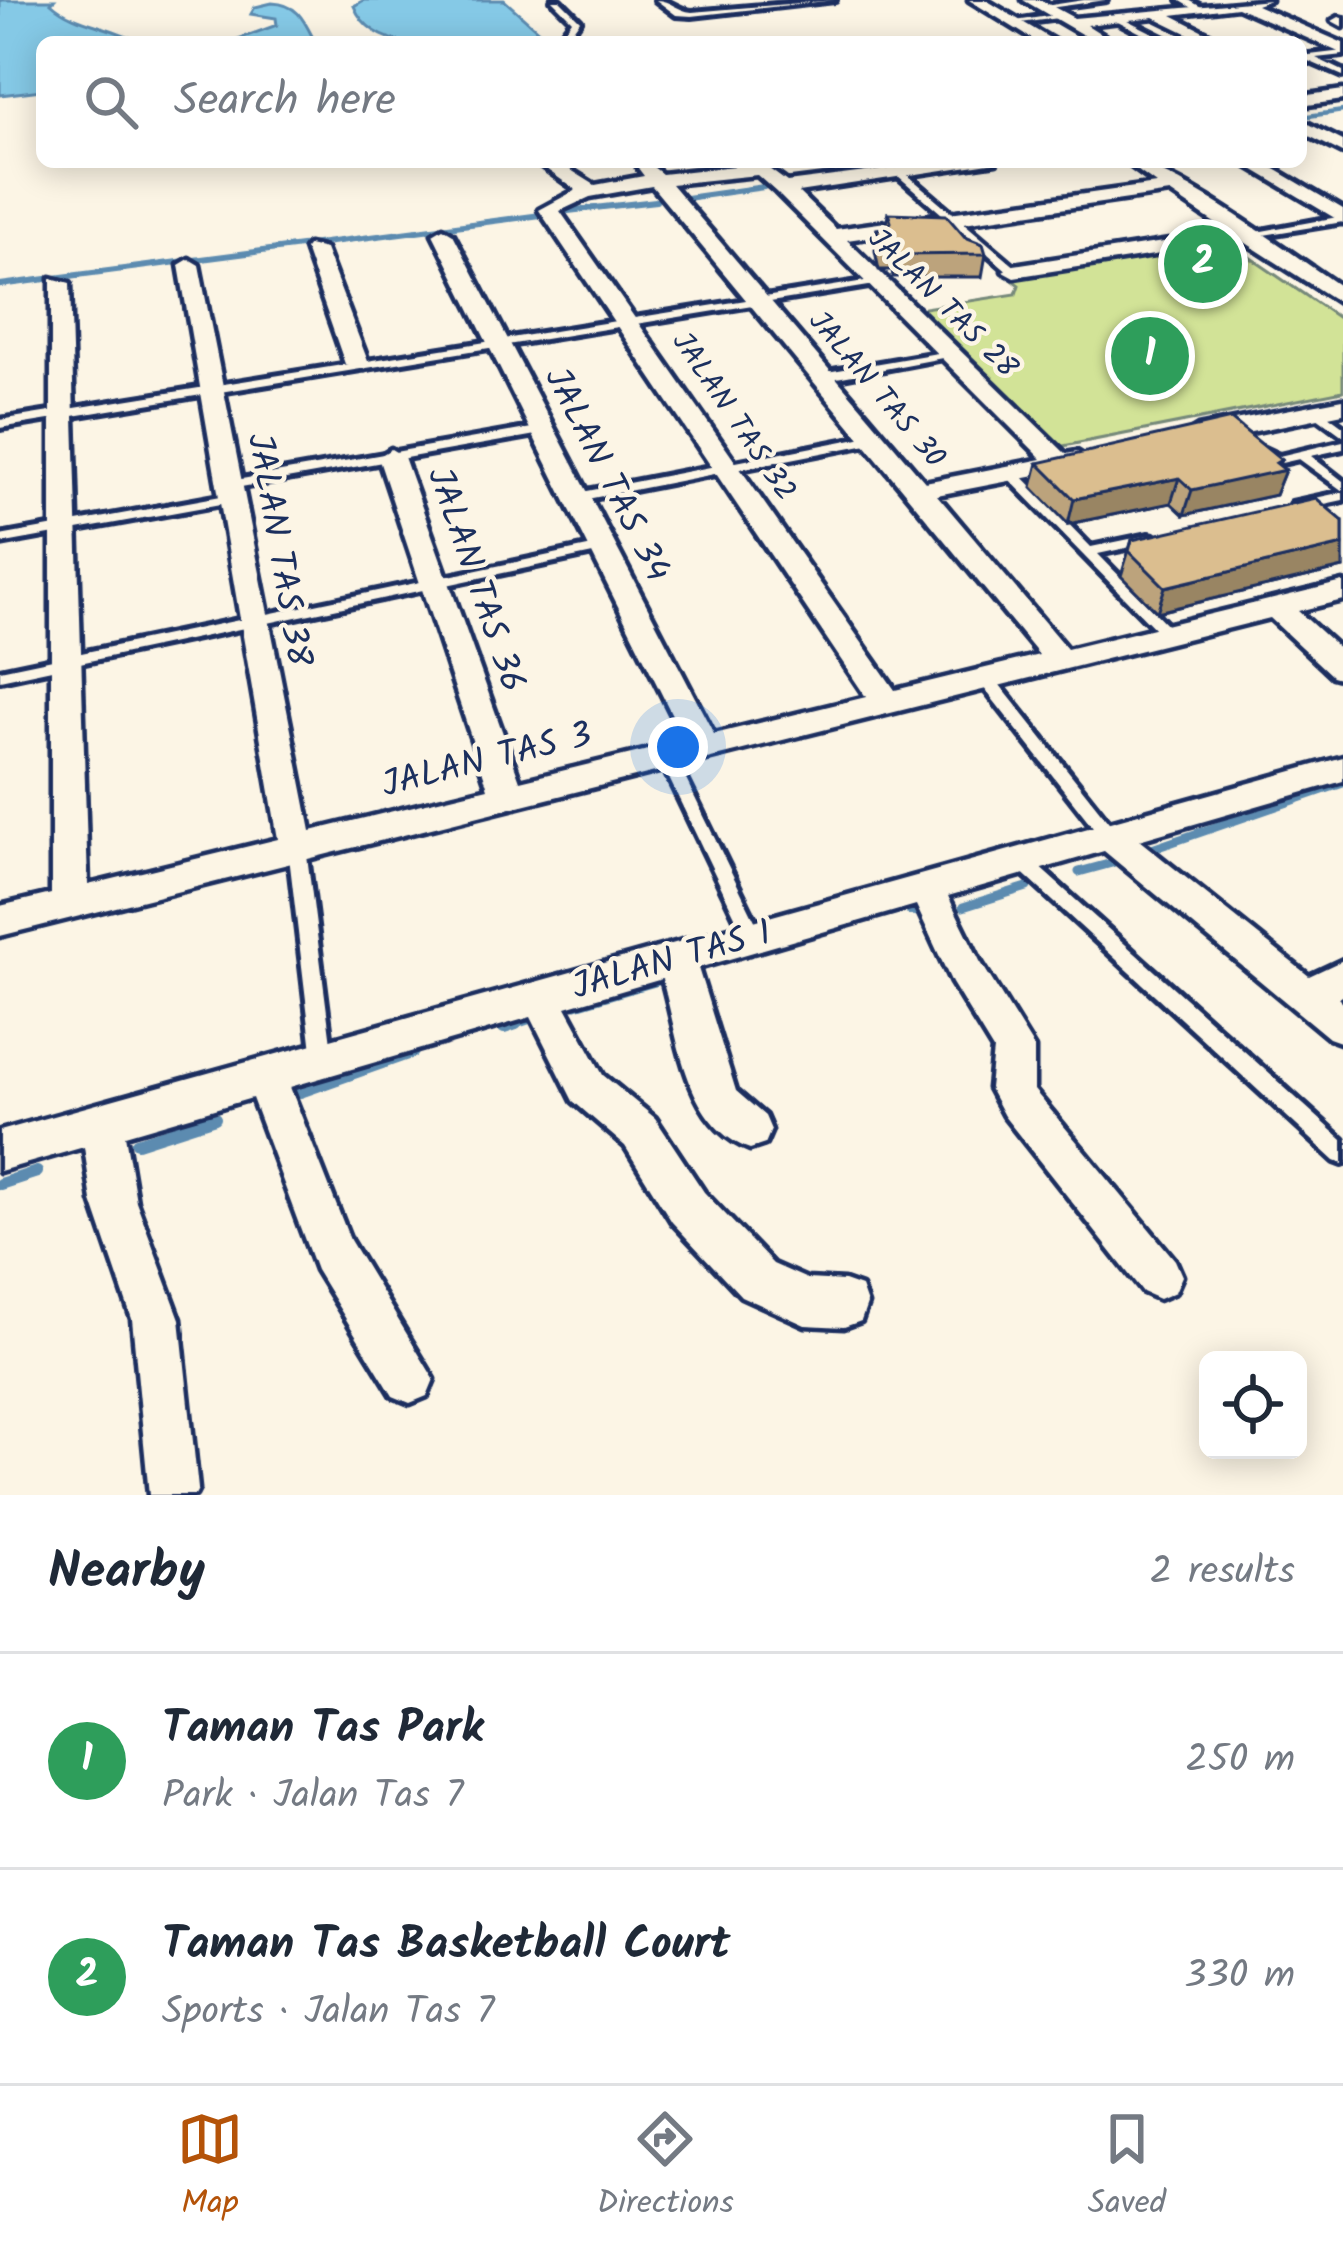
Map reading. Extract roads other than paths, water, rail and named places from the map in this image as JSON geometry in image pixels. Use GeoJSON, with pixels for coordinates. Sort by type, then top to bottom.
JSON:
{"type":"FeatureCollection","features":[{"type":"Feature","properties":{"kind":"street"},"geometry":{"type":"LineString","coordinates":[[976,0],[1038,36]]}},
{"type":"Feature","properties":{"kind":"street"},"geometry":{"type":"LineString","coordinates":[[1065,19],[1263,0]]}},
{"type":"Feature","properties":{"kind":"street"},"geometry":{"type":"LineString","coordinates":[[1036,3],[1095,36]]}},
{"type":"Feature","properties":{"kind":"street"},"geometry":{"type":"LineString","coordinates":[[1238,3],[1343,51]]}},
{"type":"Feature","properties":{"kind":"street"},"geometry":{"type":"LineString","coordinates":[[1156,13],[1204,36]]}},
{"type":"Feature","properties":{"kind":"street"},"geometry":{"type":"LineString","coordinates":[[1295,28],[1342,22]]}},
{"type":"Feature","properties":{"kind":"street"},"geometry":{"type":"LineString","coordinates":[[1307,85],[1336,96]]}},
{"type":"Feature","properties":{"kind":"street"},"geometry":{"type":"LineString","coordinates":[[1307,128],[1343,148]]}},
{"type":"Feature","properties":{"kind":"street"},"geometry":{"type":"LineString","coordinates":[[555,168],[593,192],[650,172],[729,168]]}},
{"type":"Feature","properties":{"kind":"street","name":"JALAN TAS 28"},"geometry":{"type":"LineString","coordinates":[[751,168],[782,188],[1060,463]]}},
{"type":"Feature","properties":{"kind":"street"},"geometry":{"type":"LineString","coordinates":[[782,188],[940,168]]}},
{"type":"Feature","properties":{"kind":"street"},"geometry":{"type":"LineString","coordinates":[[1145,168],[1340,294]]}},
{"type":"Feature","properties":{"kind":"street"},"geometry":{"type":"LineString","coordinates":[[1260,168],[1343,218]]}},
{"type":"Feature","properties":{"kind":"street","name":"JALAN TAS 30"},"geometry":{"type":"LineString","coordinates":[[650,172],[1060,660]]}},
{"type":"Feature","properties":{"kind":"street"},"geometry":{"type":"LineString","coordinates":[[830,236],[1174,187]]}},
{"type":"Feature","properties":{"kind":"street","name":"JALAN TAS 32"},"geometry":{"type":"LineString","coordinates":[[593,192],[554,203],[549,210],[887,703]]}},
{"type":"Feature","properties":{"kind":"street","name":"JALAN TAS 34"},"geometry":{"type":"LineString","coordinates":[[443,234],[705,747]]}},
{"type":"Feature","properties":{"kind":"street"},"geometry":{"type":"LineString","coordinates":[[1014,271],[1245,235]]}},
{"type":"Feature","properties":{"kind":"street"},"geometry":{"type":"LineString","coordinates":[[315,249],[357,364]]}},
{"type":"Feature","properties":{"kind":"street","name":"JALAN TAS 38"},"geometry":{"type":"LineString","coordinates":[[189,265],[297,848]]}},
{"type":"Feature","properties":{"kind":"street"},"geometry":{"type":"LineString","coordinates":[[58,283],[70,904]]}},
{"type":"Feature","properties":{"kind":"street"},"geometry":{"type":"LineString","coordinates":[[1169,441],[1330,408]]}},
{"type":"Feature","properties":{"kind":"street"},"geometry":{"type":"LineString","coordinates":[[919,491],[1103,454]]}},
{"type":"Feature","properties":{"kind":"street","name":"JALAN TAS 36"},"geometry":{"type":"LineString","coordinates":[[391,457],[508,796]]}},
{"type":"Feature","properties":{"kind":"street","name":"JALAN TAS 3"},"geometry":{"type":"LineString","coordinates":[[0,921],[1343,591]]}},
{"type":"Feature","properties":{"kind":"street"},"geometry":{"type":"LineString","coordinates":[[1275,608],[1343,669]]}},
{"type":"Feature","properties":{"kind":"street","name":"JALAN TAS 1"},"geometry":{"type":"LineString","coordinates":[[0,1151],[1343,770]]}},
{"type":"Feature","properties":{"kind":"street"},"geometry":{"type":"LineString","coordinates":[[1110,836],[1343,1026]]}},
{"type":"Feature","properties":{"kind":"street"},"geometry":{"type":"LineString","coordinates":[[926,888],[966,972],[1014,1048],[1010,1088],[1018,1103],[1159,1276]]}},
{"type":"Feature","properties":{"kind":"street"},"geometry":{"type":"LineString","coordinates":[[676,959],[718,1102],[751,1130]]}},
{"type":"Feature","properties":{"kind":"street"},"geometry":{"type":"LineString","coordinates":[[1307,997],[1343,976]]}},
{"type":"Feature","properties":{"kind":"street"},"geometry":{"type":"LineString","coordinates":[[541,998],[588,1088],[640,1132],[688,1207],[757,1280],[776,1293],[805,1302],[844,1304]]}},
{"type":"Feature","properties":{"kind":"street"},"geometry":{"type":"LineString","coordinates":[[265,1076],[332,1254],[410,1379]]}},
{"type":"Feature","properties":{"kind":"street"},"geometry":{"type":"LineString","coordinates":[[102,1123],[114,1202],[156,1319],[172,1490]]}},
{"type":"Feature","properties":{"kind":"lane"},"geometry":{"type":"LineString","coordinates":[[556,0],[576,20],[564,36]]}},
{"type":"Feature","properties":{"kind":"lane"},"geometry":{"type":"LineString","coordinates":[[660,0],[679,14],[831,0]]}},
{"type":"Feature","properties":{"kind":"lane"},"geometry":{"type":"LineString","coordinates":[[1036,3],[1102,0]]}},
{"type":"Feature","properties":{"kind":"lane"},"geometry":{"type":"LineString","coordinates":[[1117,17],[1153,36]]}},
{"type":"Feature","properties":{"kind":"lane"},"geometry":{"type":"LineString","coordinates":[[1013,22],[1065,19]]}},
{"type":"Feature","properties":{"kind":"lane"},"geometry":{"type":"LineString","coordinates":[[1307,57],[1343,51]]}},
{"type":"Feature","properties":{"kind":"lane"},"geometry":{"type":"LineString","coordinates":[[1307,59],[1343,74]]}},
{"type":"Feature","properties":{"kind":"lane"},"geometry":{"type":"LineString","coordinates":[[900,173],[1014,271]]}},
{"type":"Feature","properties":{"kind":"lane"},"geometry":{"type":"LineString","coordinates":[[1245,235],[1343,218]]}},
{"type":"Feature","properties":{"kind":"lane"},"geometry":{"type":"LineString","coordinates":[[0,424],[877,282]]}},
{"type":"Feature","properties":{"kind":"lane"},"geometry":{"type":"LineString","coordinates":[[821,377],[949,353]]}},
{"type":"Feature","properties":{"kind":"lane"},"geometry":{"type":"LineString","coordinates":[[1330,408],[1343,432]]}},
{"type":"Feature","properties":{"kind":"lane"},"geometry":{"type":"LineString","coordinates":[[1234,428],[1274,460],[1343,446]]}},
{"type":"Feature","properties":{"kind":"lane"},"geometry":{"type":"LineString","coordinates":[[0,540],[542,430]]}},
{"type":"Feature","properties":{"kind":"lane"},"geometry":{"type":"LineString","coordinates":[[578,497],[874,439]]}},
{"type":"Feature","properties":{"kind":"lane"},"geometry":{"type":"LineString","coordinates":[[1302,455],[1342,487]]}},
{"type":"Feature","properties":{"kind":"lane"},"geometry":{"type":"LineString","coordinates":[[1011,472],[1168,634]]}},
{"type":"Feature","properties":{"kind":"lane"},"geometry":{"type":"LineString","coordinates":[[1274,511],[1342,487]]}},
{"type":"Feature","properties":{"kind":"lane"},"geometry":{"type":"LineString","coordinates":[[1089,552],[1158,537]]}},
{"type":"Feature","properties":{"kind":"lane"},"geometry":{"type":"LineString","coordinates":[[0,675],[436,587],[602,548]]}},
{"type":"Feature","properties":{"kind":"lane"},"geometry":{"type":"LineString","coordinates":[[986,679],[1110,836]]}},
{"type":"Feature","properties":{"kind":"lane"},"geometry":{"type":"LineString","coordinates":[[667,757],[754,937]]}},
{"type":"Feature","properties":{"kind":"lane"},"geometry":{"type":"LineString","coordinates":[[297,848],[323,1060]]}},
{"type":"Feature","properties":{"kind":"lane"},"geometry":{"type":"LineString","coordinates":[[1021,861],[1343,1154]]}},
{"type":"Feature","properties":{"kind":"water"},"geometry":{"type":"Polygon","coordinates":[[[0,0],[54,0],[51,3],[70,16],[126,36],[36,36],[36,91],[0,95],[0,0]]]}},
{"type":"Feature","properties":{"kind":"water"},"geometry":{"type":"Polygon","coordinates":[[[364,0],[504,0],[541,33],[384,36],[366,24],[354,6],[364,0]]]}},
{"type":"Feature","properties":{"kind":"water"},"geometry":{"type":"Polygon","coordinates":[[[272,3],[294,10],[312,36],[247,36],[277,25],[276,18],[251,14],[255,7],[272,3]]]}},
{"type":"Feature","properties":{"kind":"waterway"},"geometry":{"type":"LineString","coordinates":[[1307,116],[1343,111]]}},
{"type":"Feature","properties":{"kind":"waterway"},"geometry":{"type":"LineString","coordinates":[[679,199],[764,187]]}},
{"type":"Feature","properties":{"kind":"waterway"},"geometry":{"type":"LineString","coordinates":[[568,211],[656,201]]}},
{"type":"Feature","properties":{"kind":"waterway"},"geometry":{"type":"LineString","coordinates":[[0,285],[541,215]]}},
{"type":"Feature","properties":{"kind":"waterway"},"geometry":{"type":"LineString","coordinates":[[1152,849],[1343,783]]}},
{"type":"Feature","properties":{"kind":"waterway"},"geometry":{"type":"LineString","coordinates":[[1079,872],[1112,863]]}},
{"type":"Feature","properties":{"kind":"waterway"},"geometry":{"type":"LineString","coordinates":[[963,907],[1027,887]]}},
{"type":"Feature","properties":{"kind":"waterway"},"geometry":{"type":"LineString","coordinates":[[910,911],[929,913]]}},
{"type":"Feature","properties":{"kind":"waterway"},"geometry":{"type":"LineString","coordinates":[[576,1005],[672,977]]}},
{"type":"Feature","properties":{"kind":"waterway"},"geometry":{"type":"LineString","coordinates":[[504,1028],[540,1016]]}},
{"type":"Feature","properties":{"kind":"waterway"},"geometry":{"type":"LineString","coordinates":[[300,1092],[413,1052]]}},
{"type":"Feature","properties":{"kind":"waterway"},"geometry":{"type":"LineString","coordinates":[[137,1143],[215,1118]]}},
{"type":"Feature","properties":{"kind":"waterway"},"geometry":{"type":"LineString","coordinates":[[0,1184],[37,1172]]}},
{"type":"Feature","properties":{"kind":"place","name":"Taman Tas Basketball Court"},"geometry":{"type":"Point","coordinates":[1203,264]}},
{"type":"Feature","properties":{"kind":"place","name":"Taman Tas Park"},"geometry":{"type":"Point","coordinates":[1150,356]}}]}
